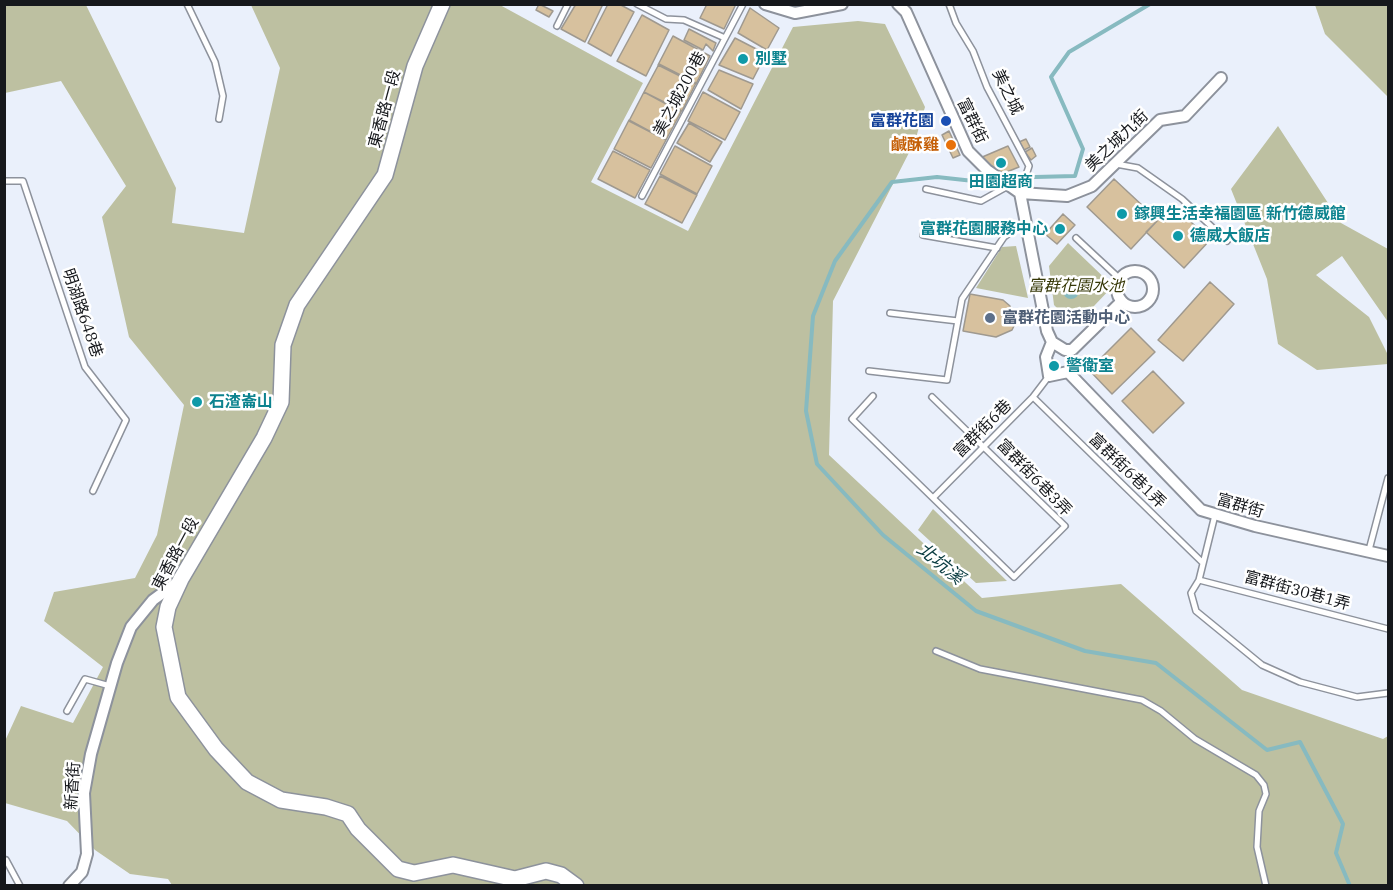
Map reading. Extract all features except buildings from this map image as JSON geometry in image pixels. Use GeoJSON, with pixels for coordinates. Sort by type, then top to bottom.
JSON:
{"type":"FeatureCollection","features":[{"type":"Feature","properties":{"kind":"street","name":"東香路一段"},"geometry":{"type":"LineString","coordinates":[[442,4],[415,66],[385,175],[297,305],[283,345],[281,402],[182,579],[168,607],[164,627],[178,697],[216,749],[247,782],[281,800],[326,807],[348,814],[383,857],[398,869],[414,873],[453,865],[515,879],[546,871],[561,875],[576,885]]}},
{"type":"Feature","properties":{"kind":"street"},"geometry":{"type":"LineString","coordinates":[[765,4],[795,13],[842,4]]}},
{"type":"Feature","properties":{"kind":"street","name":"富群街"},"geometry":{"type":"LineString","coordinates":[[898,4],[906,12],[968,151],[987,170],[1020,193]]}},
{"type":"Feature","properties":{"kind":"street","name":"美之城九街"},"geometry":{"type":"LineString","coordinates":[[1020,193],[1067,196],[1092,186],[1160,120],[1185,116],[1221,78]]}},
{"type":"Feature","properties":{"kind":"street"},"geometry":{"type":"LineString","coordinates":[[1020,193],[1024,222],[1037,269],[1047,331],[1052,342],[1065,350],[1078,346],[1122,302]]}},
{"type":"Feature","properties":{"kind":"street"},"geometry":{"type":"LineString","coordinates":[[1129,272],[1141,273],[1152,286],[1151,297],[1143,305],[1132,307],[1122,302],[1117,291],[1120,279],[1129,272]]}},
{"type":"Feature","properties":{"kind":"street"},"geometry":{"type":"LineString","coordinates":[[1052,342],[1046,357],[1049,376],[1068,372],[1065,350]]}},
{"type":"Feature","properties":{"kind":"street","name":"富群街"},"geometry":{"type":"LineString","coordinates":[[1068,372],[1201,510],[1255,526],[1389,556]]}},
{"type":"Feature","properties":{"kind":"street","name":"新香街"},"geometry":{"type":"LineString","coordinates":[[69,885],[82,872],[87,854],[84,793],[91,754],[110,686],[131,627],[153,600],[182,579]]}},
{"type":"Feature","properties":{"kind":"lane"},"geometry":{"type":"LineString","coordinates":[[187,4],[215,63],[223,96],[219,119]]}},
{"type":"Feature","properties":{"kind":"lane"},"geometry":{"type":"LineString","coordinates":[[637,4],[666,19],[684,20],[726,38]]}},
{"type":"Feature","properties":{"kind":"lane","name":"美之城200巷"},"geometry":{"type":"LineString","coordinates":[[642,196],[743,4]]}},
{"type":"Feature","properties":{"kind":"lane","name":"美之城"},"geometry":{"type":"LineString","coordinates":[[949,4],[956,24],[973,51],[987,87],[1029,166],[1020,193]]}},
{"type":"Feature","properties":{"kind":"lane"},"geometry":{"type":"LineString","coordinates":[[557,26],[565,5]]}},
{"type":"Feature","properties":{"kind":"lane"},"geometry":{"type":"LineString","coordinates":[[1114,164],[1138,168],[1182,199],[1227,241]]}},
{"type":"Feature","properties":{"kind":"lane","name":"明湖路648巷"},"geometry":{"type":"LineString","coordinates":[[4,181],[23,181],[85,367],[126,420],[93,491]]}},
{"type":"Feature","properties":{"kind":"lane"},"geometry":{"type":"LineString","coordinates":[[926,189],[981,201],[1010,185]]}},
{"type":"Feature","properties":{"kind":"lane"},"geometry":{"type":"LineString","coordinates":[[868,371],[947,380],[962,299],[1004,237],[1024,222]]}},
{"type":"Feature","properties":{"kind":"lane"},"geometry":{"type":"LineString","coordinates":[[923,234],[997,248]]}},
{"type":"Feature","properties":{"kind":"lane"},"geometry":{"type":"LineString","coordinates":[[1076,238],[1120,279]]}},
{"type":"Feature","properties":{"kind":"lane"},"geometry":{"type":"LineString","coordinates":[[890,313],[958,321]]}},
{"type":"Feature","properties":{"kind":"lane","name":"富群街6巷"},"geometry":{"type":"LineString","coordinates":[[933,498],[1033,398],[1049,376]]}},
{"type":"Feature","properties":{"kind":"lane"},"geometry":{"type":"LineString","coordinates":[[873,396],[852,419],[933,498]]}},
{"type":"Feature","properties":{"kind":"lane"},"geometry":{"type":"LineString","coordinates":[[932,397],[984,447]]}},
{"type":"Feature","properties":{"kind":"lane","name":"富群街6巷1弄"},"geometry":{"type":"LineString","coordinates":[[1033,398],[1203,563]]}},
{"type":"Feature","properties":{"kind":"lane","name":"富群街6巷3弄"},"geometry":{"type":"LineString","coordinates":[[933,498],[1014,577],[1065,526],[984,447]]}},
{"type":"Feature","properties":{"kind":"lane"},"geometry":{"type":"LineString","coordinates":[[1369,550],[1389,478]]}},
{"type":"Feature","properties":{"kind":"lane"},"geometry":{"type":"LineString","coordinates":[[1215,514],[1203,563],[1191,593],[1196,611],[1262,665],[1300,682],[1357,697],[1389,693]]}},
{"type":"Feature","properties":{"kind":"lane","name":"富群街30巷1弄"},"geometry":{"type":"LineString","coordinates":[[1198,579],[1389,629]]}},
{"type":"Feature","properties":{"kind":"lane"},"geometry":{"type":"LineString","coordinates":[[936,651],[980,669],[1142,700],[1161,711],[1196,739],[1256,775],[1264,784],[1266,794],[1258,812],[1257,847],[1266,885]]}},
{"type":"Feature","properties":{"kind":"lane"},"geometry":{"type":"LineString","coordinates":[[67,711],[86,679],[110,686]]}},
{"type":"Feature","properties":{"kind":"lane"},"geometry":{"type":"LineString","coordinates":[[4,861],[6,860],[20,885]]}},
{"type":"Feature","properties":{"kind":"green space"},"geometry":{"type":"Polygon","coordinates":[[[4,5],[86,5],[176,188],[172,223],[244,233],[280,68],[251,5],[500,5],[643,83],[591,182],[688,231],[793,27],[858,21],[885,24],[925,107],[915,141],[833,301],[829,455],[982,598],[1121,584],[1242,690],[1383,739],[1388,736],[1388,885],[172,885],[168,879],[130,874],[95,850],[67,821],[5,803],[5,741],[21,706],[73,723],[103,667],[44,621],[54,592],[135,578],[157,535],[184,405],[129,337],[102,217],[126,186],[61,81],[5,93],[4,5]]]}},
{"type":"Feature","properties":{"kind":"green space"},"geometry":{"type":"Polygon","coordinates":[[[1315,5],[1388,5],[1388,97],[1325,34],[1315,5]]]}},
{"type":"Feature","properties":{"kind":"green space"},"geometry":{"type":"Polygon","coordinates":[[[1278,126],[1341,223],[1388,249],[1388,322],[1342,256],[1316,275],[1369,317],[1388,355],[1388,364],[1317,370],[1278,344],[1267,279],[1231,189],[1278,126]]]}},
{"type":"Feature","properties":{"kind":"green space","name":"富群花園水池"},"geometry":{"type":"Polygon","coordinates":[[[1068,243],[1113,286],[1075,326],[1054,305],[1049,266],[1068,243]]]}},
{"type":"Feature","properties":{"kind":"green space"},"geometry":{"type":"Polygon","coordinates":[[[1016,246],[1028,298],[976,288],[1002,247],[1016,246]]]}},
{"type":"Feature","properties":{"kind":"green space"},"geometry":{"type":"Polygon","coordinates":[[[933,509],[1007,581],[976,583],[918,530],[933,509]]]}},
{"type":"Feature","properties":{"kind":"water"},"geometry":{"type":"Polygon","coordinates":[[[1068,283],[1074,283],[1079,291],[1077,297],[1068,299],[1063,294],[1063,288],[1068,283]]]}},
{"type":"Feature","properties":{"kind":"waterway","name":"北坑溪"},"geometry":{"type":"LineString","coordinates":[[1035,177],[1075,176],[1083,149],[1051,77],[1069,52],[1150,4]]}},
{"type":"Feature","properties":{"kind":"waterway","name":"北坑溪"},"geometry":{"type":"LineString","coordinates":[[1001,184],[937,177],[892,182],[835,261],[813,316],[806,411],[817,464],[883,535],[976,611],[1085,651],[1156,663],[1267,750],[1300,742],[1343,824],[1336,853],[1350,886]]}},
{"type":"Feature","properties":{"kind":"place","name":"別墅"},"geometry":{"type":"Point","coordinates":[743,59]}},
{"type":"Feature","properties":{"kind":"place","name":"富群花園"},"geometry":{"type":"Point","coordinates":[946,121]}},
{"type":"Feature","properties":{"kind":"place","name":"鹹酥雞"},"geometry":{"type":"Point","coordinates":[951,145]}},
{"type":"Feature","properties":{"kind":"place","name":"田園超商"},"geometry":{"type":"Point","coordinates":[1001,163]}},
{"type":"Feature","properties":{"kind":"place","name":"鎵興生活幸福園區 新竹德威館"},"geometry":{"type":"Point","coordinates":[1122,214]}},
{"type":"Feature","properties":{"kind":"place","name":"富群花園服務中心"},"geometry":{"type":"Point","coordinates":[1060,229]}},
{"type":"Feature","properties":{"kind":"place","name":"德威大飯店"},"geometry":{"type":"Point","coordinates":[1178,236]}},
{"type":"Feature","properties":{"kind":"place","name":"富群花園活動中心"},"geometry":{"type":"Point","coordinates":[990,318]}},
{"type":"Feature","properties":{"kind":"place","name":"警衛室"},"geometry":{"type":"Point","coordinates":[1054,366]}},
{"type":"Feature","properties":{"kind":"place","name":"石渣崙山"},"geometry":{"type":"Point","coordinates":[197,402]}}]}
